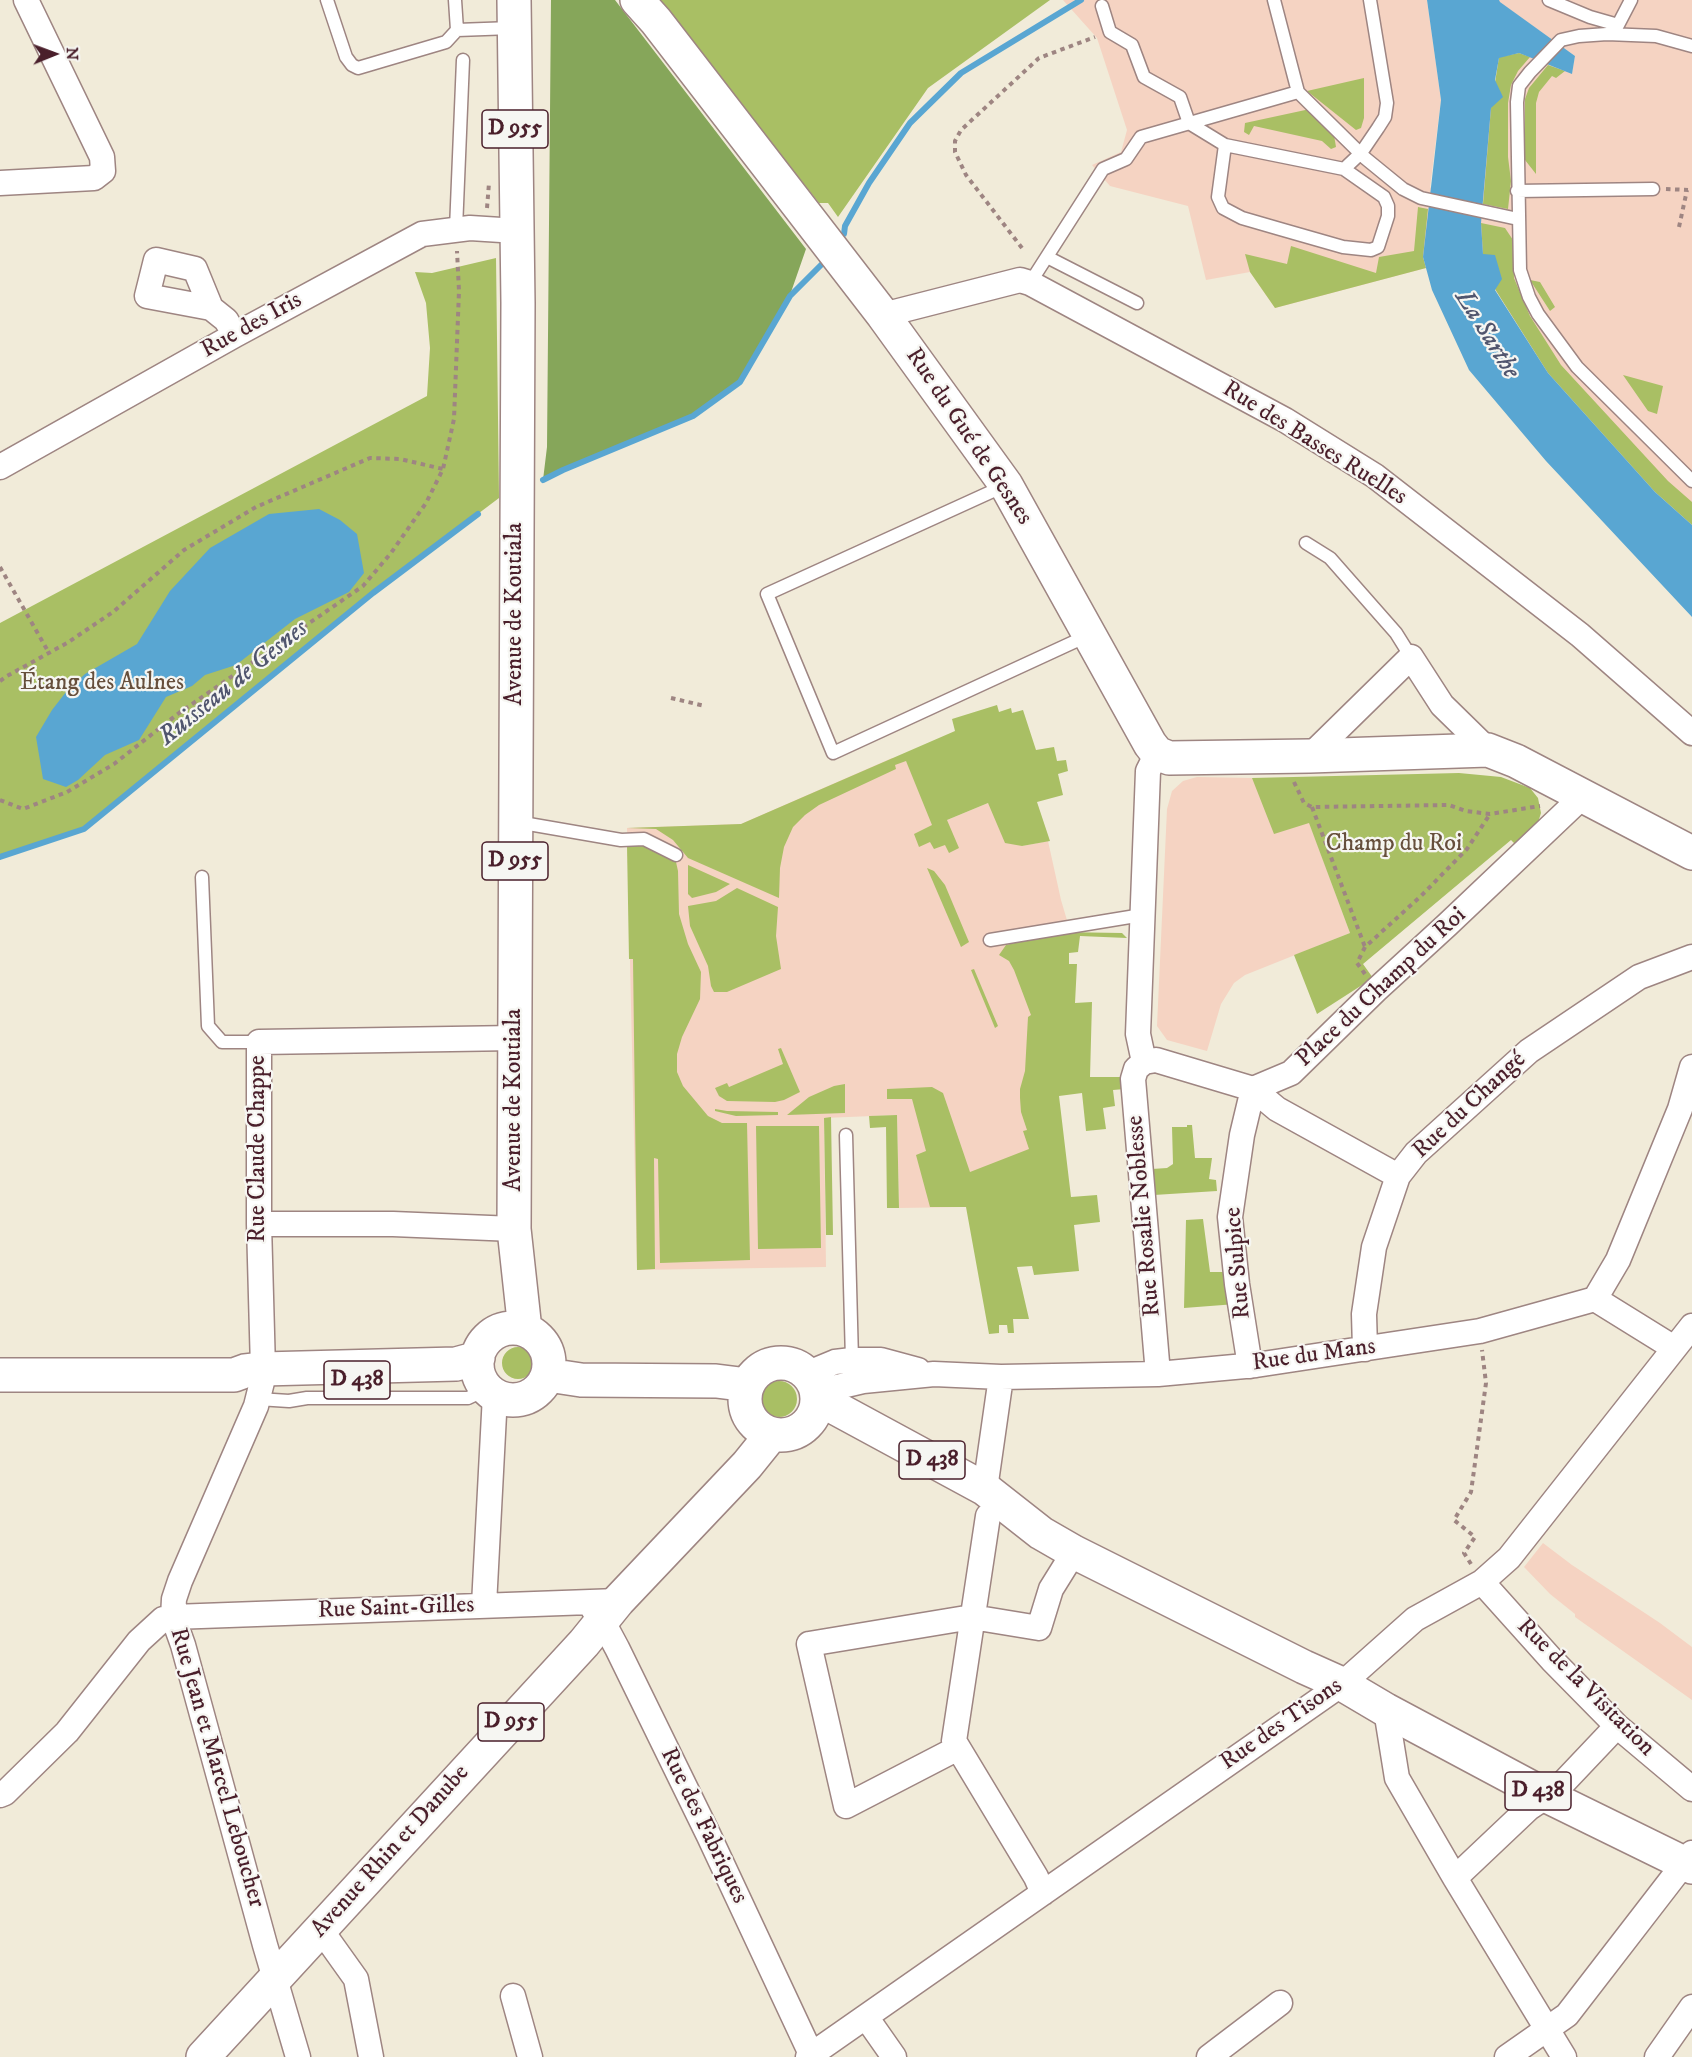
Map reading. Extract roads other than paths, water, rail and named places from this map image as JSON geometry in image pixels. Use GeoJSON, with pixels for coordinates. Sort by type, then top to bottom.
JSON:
{"type":"FeatureCollection","features":[{"type":"Feature","properties":{"kind":"main road","name":"Rue du Gué de Gesnes"},"geometry":{"type":"LineString","coordinates":[[637,0],[656,21],[883,315],[1006,485],[1157,753]]}},
{"type":"Feature","properties":{"kind":"main road","name":"Avenue de Koutiala"},"geometry":{"type":"LineString","coordinates":[[511,1331],[514,1229],[519,303],[514,14]]}},
{"type":"Feature","properties":{"kind":"main road"},"geometry":{"type":"LineString","coordinates":[[1157,753],[1169,758],[1488,750],[1516,761],[1575,805],[1692,853]]}},
{"type":"Feature","properties":{"kind":"main road"},"geometry":{"type":"LineString","coordinates":[[511,1331],[540,1340],[549,1357],[548,1375],[536,1393],[526,1398],[505,1400],[485,1380],[482,1347],[488,1339],[511,1331]]}},
{"type":"Feature","properties":{"kind":"main road"},"geometry":{"type":"LineString","coordinates":[[774,1364],[797,1367],[812,1396],[797,1431],[780,1435],[760,1429],[749,1414],[745,1397],[748,1385],[755,1375],[774,1364]]}},
{"type":"Feature","properties":{"kind":"main road","name":"D 438"},"geometry":{"type":"LineString","coordinates":[[0,1375],[254,1381],[461,1377],[485,1380]]}},
{"type":"Feature","properties":{"kind":"main road"},"geometry":{"type":"LineString","coordinates":[[548,1375],[581,1380],[716,1381],[748,1385]]}},
{"type":"Feature","properties":{"kind":"main road","name":"D 438"},"geometry":{"type":"LineString","coordinates":[[812,1396],[986,1502],[1074,1551],[1342,1684],[1547,1797],[1690,1861]]}},
{"type":"Feature","properties":{"kind":"main road","name":"Avenue Rhin et Danube"},"geometry":{"type":"LineString","coordinates":[[203,2057],[584,1643],[602,1608],[747,1465],[772,1434]]}},
{"type":"Feature","properties":{"kind":"street"},"geometry":{"type":"LineString","coordinates":[[0,183],[94,177],[104,171],[102,157],[26,0]]}},
{"type":"Feature","properties":{"kind":"street","name":"Rue des Iris"},"geometry":{"type":"LineString","coordinates":[[0,467],[235,335],[422,234],[470,228],[517,231]]}},
{"type":"Feature","properties":{"kind":"street"},"geometry":{"type":"LineString","coordinates":[[883,315],[1020,280],[1030,283]]}},
{"type":"Feature","properties":{"kind":"street","name":"Rue des Basses Ruelles"},"geometry":{"type":"LineString","coordinates":[[1030,283],[1285,420],[1375,476],[1580,635],[1692,734]]}},
{"type":"Feature","properties":{"kind":"street"},"geometry":{"type":"LineString","coordinates":[[211,308],[226,320],[235,335]]}},
{"type":"Feature","properties":{"kind":"street"},"geometry":{"type":"LineString","coordinates":[[1300,756],[1412,657],[1442,705],[1488,750]]}},
{"type":"Feature","properties":{"kind":"street"},"geometry":{"type":"LineString","coordinates":[[1157,753],[1148,771],[1138,1034],[1144,1062],[1156,1060],[1253,1089]]}},
{"type":"Feature","properties":{"kind":"street","name":"Place du Champ du Roi"},"geometry":{"type":"LineString","coordinates":[[1253,1089],[1292,1073],[1376,990],[1575,805]]}},
{"type":"Feature","properties":{"kind":"street","name":"Rue du Changé"},"geometry":{"type":"LineString","coordinates":[[1253,1089],[1277,1109],[1398,1176],[1416,1153],[1529,1052],[1639,977],[1692,957]]}},
{"type":"Feature","properties":{"kind":"street","name":"Rue Claude Chappe"},"geometry":{"type":"LineString","coordinates":[[254,1381],[259,1224],[259,1042],[515,1038]]}},
{"type":"Feature","properties":{"kind":"street","name":"Rue Rosalie Noblesse"},"geometry":{"type":"LineString","coordinates":[[1144,1062],[1136,1069],[1133,1079],[1158,1374]]}},
{"type":"Feature","properties":{"kind":"street"},"geometry":{"type":"LineString","coordinates":[[1674,1348],[1595,1299],[1618,1260],[1686,1114],[1692,1067]]}},
{"type":"Feature","properties":{"kind":"street","name":"Rue Sulpice"},"geometry":{"type":"LineString","coordinates":[[1250,1366],[1237,1284],[1230,1217],[1242,1135],[1253,1089]]}},
{"type":"Feature","properties":{"kind":"street"},"geometry":{"type":"LineString","coordinates":[[1365,1349],[1364,1314],[1374,1247],[1398,1176]]}},
{"type":"Feature","properties":{"kind":"street"},"geometry":{"type":"LineString","coordinates":[[259,1224],[393,1224],[514,1229]]}},
{"type":"Feature","properties":{"kind":"street","name":"Rue du Mans"},"geometry":{"type":"LineString","coordinates":[[812,1396],[863,1381],[934,1374],[1001,1377],[1158,1374],[1250,1366],[1480,1331],[1595,1299]]}},
{"type":"Feature","properties":{"kind":"street","name":"Rue des Tisons"},"geometry":{"type":"LineString","coordinates":[[809,2056],[1342,1684],[1415,1619],[1482,1582],[1509,1558],[1692,1326]]}},
{"type":"Feature","properties":{"kind":"street","name":"Rue du Mans"},"geometry":{"type":"LineString","coordinates":[[812,1396],[835,1362],[881,1360],[934,1374]]}},
{"type":"Feature","properties":{"kind":"street"},"geometry":{"type":"LineString","coordinates":[[1001,1377],[972,1617],[954,1741],[1036,1877],[1043,1893]]}},
{"type":"Feature","properties":{"kind":"street"},"geometry":{"type":"LineString","coordinates":[[484,1605],[485,1380]]}},
{"type":"Feature","properties":{"kind":"street","name":"Rue Jean et Marcel Leboucher"},"geometry":{"type":"LineString","coordinates":[[254,1381],[180,1581],[174,1599],[173,1617],[183,1645],[298,2057]]}},
{"type":"Feature","properties":{"kind":"street"},"geometry":{"type":"LineString","coordinates":[[958,1748],[846,1806],[809,1644],[972,1617],[1039,1628],[1051,1589],[1074,1551]]}},
{"type":"Feature","properties":{"kind":"street","name":"Rue de la Visitation"},"geometry":{"type":"LineString","coordinates":[[1482,1582],[1551,1660],[1617,1726],[1692,1789]]}},
{"type":"Feature","properties":{"kind":"street","name":"Rue Saint-Gilles"},"geometry":{"type":"LineString","coordinates":[[173,1617],[484,1605],[602,1608]]}},
{"type":"Feature","properties":{"kind":"street","name":"Rue des Fabriques"},"geometry":{"type":"LineString","coordinates":[[602,1608],[809,2056]]}},
{"type":"Feature","properties":{"kind":"street"},"geometry":{"type":"LineString","coordinates":[[0,1796],[67,1732],[139,1641],[163,1619],[173,1617]]}},
{"type":"Feature","properties":{"kind":"street"},"geometry":{"type":"LineString","coordinates":[[1386,1710],[1397,1778],[1563,2057]]}},
{"type":"Feature","properties":{"kind":"street"},"geometry":{"type":"LineString","coordinates":[[1455,1878],[1529,1808],[1547,1797],[1617,1726]]}},
{"type":"Feature","properties":{"kind":"street"},"geometry":{"type":"LineString","coordinates":[[1507,2057],[1568,2015],[1690,1861]]}},
{"type":"Feature","properties":{"kind":"street"},"geometry":{"type":"LineString","coordinates":[[321,1930],[356,1979],[371,2057]]}},
{"type":"Feature","properties":{"kind":"street"},"geometry":{"type":"LineString","coordinates":[[513,1996],[530,2057]]}},
{"type":"Feature","properties":{"kind":"street"},"geometry":{"type":"LineString","coordinates":[[1209,2057],[1233,2049],[1280,2003]]}},
{"type":"Feature","properties":{"kind":"street"},"geometry":{"type":"LineString","coordinates":[[1657,2057],[1692,2007]]}},
{"type":"Feature","properties":{"kind":"street"},"geometry":{"type":"LineString","coordinates":[[866,2017],[894,2057]]}},
{"type":"Feature","properties":{"kind":"lane"},"geometry":{"type":"LineString","coordinates":[[327,0],[346,57],[352,65],[358,68],[446,42],[457,30],[514,14]]}},
{"type":"Feature","properties":{"kind":"lane"},"geometry":{"type":"LineString","coordinates":[[454,0],[457,30]]}},
{"type":"Feature","properties":{"kind":"lane"},"geometry":{"type":"LineString","coordinates":[[1274,0],[1298,92],[1361,153],[1403,189],[1421,198],[1518,219]]}},
{"type":"Feature","properties":{"kind":"lane"},"geometry":{"type":"LineString","coordinates":[[1344,169],[1361,153],[1385,117],[1387,103],[1370,0]]}},
{"type":"Feature","properties":{"kind":"lane"},"geometry":{"type":"LineString","coordinates":[[1550,0],[1590,17],[1618,25],[1631,0]]}},
{"type":"Feature","properties":{"kind":"lane"},"geometry":{"type":"LineString","coordinates":[[1102,6],[1110,32],[1132,45],[1144,77],[1180,97],[1189,123],[1225,145],[1344,169],[1384,197],[1388,206],[1388,216],[1378,246],[1371,250],[1343,247],[1242,218],[1223,208],[1218,197],[1225,145]]}},
{"type":"Feature","properties":{"kind":"lane"},"geometry":{"type":"LineString","coordinates":[[1692,46],[1656,36],[1607,34],[1561,40],[1519,86],[1517,102],[1520,270],[1529,297],[1538,314],[1577,367],[1692,481]]}},
{"type":"Feature","properties":{"kind":"lane"},"geometry":{"type":"LineString","coordinates":[[456,230],[463,60]]}},
{"type":"Feature","properties":{"kind":"lane"},"geometry":{"type":"LineString","coordinates":[[1030,283],[1103,169],[1126,159],[1141,137],[1298,92]]}},
{"type":"Feature","properties":{"kind":"lane"},"geometry":{"type":"LineString","coordinates":[[1517,191],[1653,189]]}},
{"type":"Feature","properties":{"kind":"lane"},"geometry":{"type":"LineString","coordinates":[[1047,257],[1137,303]]}},
{"type":"Feature","properties":{"kind":"lane"},"geometry":{"type":"LineString","coordinates":[[1006,485],[767,594],[833,753],[1090,634]]}},
{"type":"Feature","properties":{"kind":"lane"},"geometry":{"type":"LineString","coordinates":[[1306,543],[1330,558],[1396,633],[1412,657]]}},
{"type":"Feature","properties":{"kind":"lane"},"geometry":{"type":"LineString","coordinates":[[515,822],[621,840],[644,839],[676,855]]}},
{"type":"Feature","properties":{"kind":"lane"},"geometry":{"type":"LineString","coordinates":[[202,877],[208,1026],[222,1042],[259,1042]]}},
{"type":"Feature","properties":{"kind":"lane"},"geometry":{"type":"LineString","coordinates":[[990,940],[1142,915]]}},
{"type":"Feature","properties":{"kind":"lane"},"geometry":{"type":"LineString","coordinates":[[846,1135],[852,1360]]}},
{"type":"Feature","properties":{"kind":"water","name":"La Sarthe"},"geometry":{"type":"Polygon","coordinates":[[[1427,0],[1499,0],[1575,56],[1572,74],[1519,53],[1499,58],[1495,80],[1503,97],[1491,108],[1481,223],[1483,254],[1495,255],[1502,279],[1495,290],[1548,373],[1655,492],[1692,525],[1692,617],[1546,461],[1469,370],[1432,290],[1423,257],[1441,100],[1427,0]]]}},
{"type":"Feature","properties":{"kind":"water","name":"Étang des Aulnes"},"geometry":{"type":"Polygon","coordinates":[[[319,509],[340,520],[357,534],[364,573],[349,592],[295,619],[236,665],[205,675],[192,686],[166,697],[139,740],[105,755],[78,780],[66,787],[43,779],[36,737],[52,710],[66,692],[85,674],[137,644],[170,591],[210,548],[269,514],[319,509]]]}},
{"type":"Feature","properties":{"kind":"waterway","name":"Ruisseau de Gesnes"},"geometry":{"type":"LineString","coordinates":[[844,234],[845,226],[869,183],[910,123],[961,73],[1081,0]]}},
{"type":"Feature","properties":{"kind":"waterway","name":"Ruisseau de Gesnes"},"geometry":{"type":"LineString","coordinates":[[543,480],[693,416],[740,382],[790,296],[824,262]]}},
{"type":"Feature","properties":{"kind":"waterway","name":"Ruisseau de Gesnes"},"geometry":{"type":"LineString","coordinates":[[0,857],[84,829],[373,593],[478,514]]}},
{"type":"Feature","properties":{"kind":"park label","name":"Champ du Roi"},"geometry":{"type":"Point","coordinates":[1394,845]}}]}
